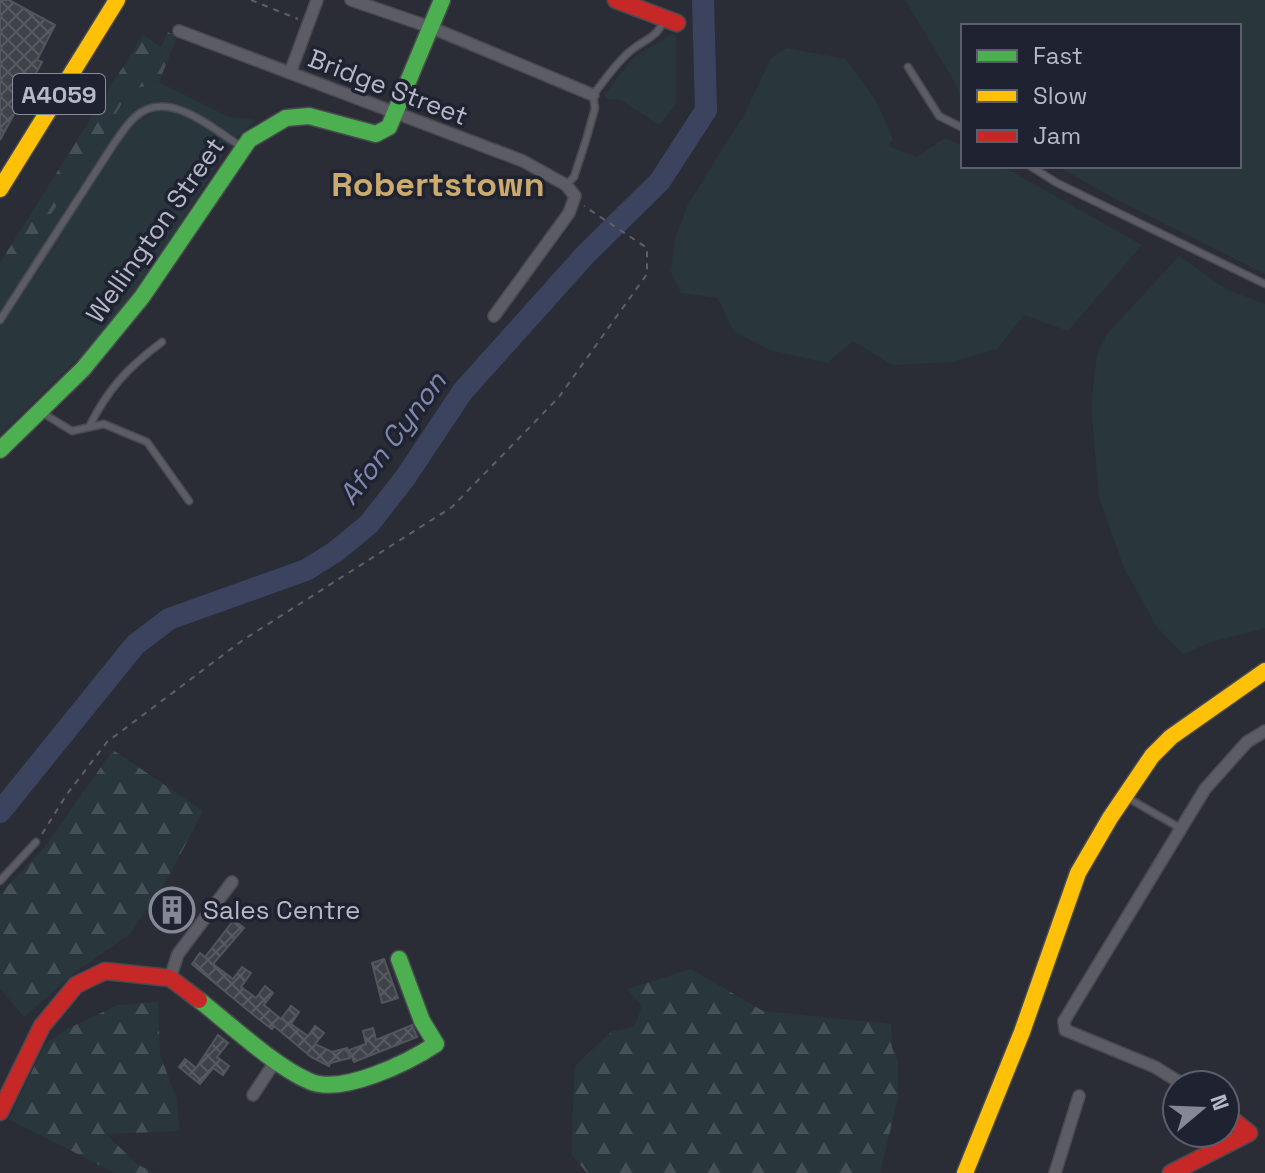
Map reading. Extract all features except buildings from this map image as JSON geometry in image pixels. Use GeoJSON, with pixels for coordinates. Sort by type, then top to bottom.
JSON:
{"type":"FeatureCollection","features":[{"type":"Feature","properties":{"kind":"street","name":"A4059"},"geometry":{"type":"LineString","coordinates":[[0,189],[117,0]]}},
{"type":"Feature","properties":{"kind":"street"},"geometry":{"type":"LineString","coordinates":[[290,73],[317,0]]}},
{"type":"Feature","properties":{"kind":"street"},"geometry":{"type":"LineString","coordinates":[[351,0],[430,27],[593,95]]}},
{"type":"Feature","properties":{"kind":"street"},"geometry":{"type":"LineString","coordinates":[[397,114],[442,0]]}},
{"type":"Feature","properties":{"kind":"street"},"geometry":{"type":"LineString","coordinates":[[616,0],[670,21]]}},
{"type":"Feature","properties":{"kind":"street","name":"Bridge Street"},"geometry":{"type":"LineString","coordinates":[[179,31],[523,161],[566,185],[575,196]]}},
{"type":"Feature","properties":{"kind":"street","name":"Wellington Street"},"geometry":{"type":"LineString","coordinates":[[0,450],[83,369],[142,297],[249,140],[286,118],[309,116],[376,134],[389,127],[397,114]]}},
{"type":"Feature","properties":{"kind":"street"},"geometry":{"type":"LineString","coordinates":[[494,316],[569,213],[575,196]]}},
{"type":"Feature","properties":{"kind":"street"},"geometry":{"type":"LineString","coordinates":[[965,1173],[1022,1032],[1078,873],[1124,795],[1152,756],[1171,737],[1265,671]]}},
{"type":"Feature","properties":{"kind":"street"},"geometry":{"type":"LineString","coordinates":[[1161,1071],[1065,1030],[1064,1021],[1205,789],[1247,742],[1265,731]]}},
{"type":"Feature","properties":{"kind":"street"},"geometry":{"type":"LineString","coordinates":[[170,978],[178,954],[232,882]]}},
{"type":"Feature","properties":{"kind":"street"},"geometry":{"type":"LineString","coordinates":[[0,1112],[42,1026],[76,985],[105,971],[170,978],[276,1060],[311,1083],[337,1084],[361,1079],[414,1059],[436,1044],[422,1021],[399,959]]}},
{"type":"Feature","properties":{"kind":"street"},"geometry":{"type":"LineString","coordinates":[[253,1095],[276,1060]]}},
{"type":"Feature","properties":{"kind":"street"},"geometry":{"type":"LineString","coordinates":[[1055,1173],[1079,1096]]}},
{"type":"Feature","properties":{"kind":"street"},"geometry":{"type":"LineString","coordinates":[[1171,1173],[1218,1149]]}},
{"type":"Feature","properties":{"kind":"lane"},"geometry":{"type":"LineString","coordinates":[[566,185],[574,177],[586,140],[595,108],[593,95],[633,48],[654,36],[670,21]]}},
{"type":"Feature","properties":{"kind":"lane"},"geometry":{"type":"LineString","coordinates":[[908,67],[939,116],[961,127]]}},
{"type":"Feature","properties":{"kind":"lane"},"geometry":{"type":"LineString","coordinates":[[0,320],[115,142],[135,117],[160,105],[175,107],[243,148]]}},
{"type":"Feature","properties":{"kind":"lane"},"geometry":{"type":"LineString","coordinates":[[1033,168],[1057,183],[1265,284]]}},
{"type":"Feature","properties":{"kind":"lane"},"geometry":{"type":"LineString","coordinates":[[89,427],[104,398],[131,365],[162,342]]}},
{"type":"Feature","properties":{"kind":"lane"},"geometry":{"type":"LineString","coordinates":[[41,412],[72,431],[104,424],[147,442],[189,501]]}},
{"type":"Feature","properties":{"kind":"lane"},"geometry":{"type":"LineString","coordinates":[[1124,795],[1180,828]]}},
{"type":"Feature","properties":{"kind":"lane"},"geometry":{"type":"LineString","coordinates":[[0,881],[36,842]]}},
{"type":"Feature","properties":{"kind":"path"},"geometry":{"type":"LineString","coordinates":[[251,0],[308,23]]}},
{"type":"Feature","properties":{"kind":"path"},"geometry":{"type":"LineString","coordinates":[[36,842],[67,794],[107,742],[243,640],[452,507],[559,397],[647,274],[647,248],[588,211],[575,196]]}},
{"type":"Feature","properties":{"kind":"green space"},"geometry":{"type":"Polygon","coordinates":[[[905,0],[1265,0],[1265,274],[1061,168],[1241,168],[1241,24],[961,24],[961,96],[905,0]]]}},
{"type":"Feature","properties":{"kind":"green space"},"geometry":{"type":"Polygon","coordinates":[[[168,32],[177,37],[159,82],[130,90],[0,291],[0,263],[143,35],[161,47],[168,32]]]}},
{"type":"Feature","properties":{"kind":"green space"},"geometry":{"type":"Polygon","coordinates":[[[672,34],[676,36],[676,104],[659,125],[621,100],[606,99],[604,96],[633,58],[672,34]]]}},
{"type":"Feature","properties":{"kind":"green space"},"geometry":{"type":"Polygon","coordinates":[[[787,48],[846,59],[876,101],[893,139],[888,146],[917,157],[945,138],[961,145],[961,168],[1006,168],[1142,245],[1068,331],[1024,315],[997,349],[951,362],[892,365],[853,341],[827,363],[770,350],[733,331],[718,298],[681,293],[671,273],[675,239],[687,206],[745,113],[771,58],[787,48]]]}},
{"type":"Feature","properties":{"kind":"green space"},"geometry":{"type":"Polygon","coordinates":[[[159,82],[229,117],[256,120],[232,142],[148,274],[106,331],[0,435],[0,291],[130,90],[159,82]]]}},
{"type":"Feature","properties":{"kind":"green space"},"geometry":{"type":"Polygon","coordinates":[[[1179,256],[1226,289],[1265,304],[1265,628],[1211,642],[1183,654],[1157,627],[1124,568],[1099,497],[1091,406],[1097,354],[1108,333],[1179,256]]]}},
{"type":"Feature","properties":{"kind":"green space"},"geometry":{"type":"Polygon","coordinates":[[[113,750],[203,811],[169,876],[130,934],[74,973],[24,1017],[0,988],[0,894],[44,848],[113,750]]]}},
{"type":"Feature","properties":{"kind":"green space"},"geometry":{"type":"Polygon","coordinates":[[[691,969],[763,1011],[891,1024],[892,1048],[898,1061],[898,1097],[880,1173],[587,1173],[571,1154],[575,1066],[611,1032],[634,1027],[642,1006],[627,989],[691,969]]]}},
{"type":"Feature","properties":{"kind":"green space"},"geometry":{"type":"Polygon","coordinates":[[[158,1002],[160,1055],[176,1097],[180,1131],[106,1134],[137,1164],[154,1173],[115,1173],[9,1119],[45,1044],[67,1029],[118,1005],[158,1002]]]}},
{"type":"Feature","properties":{"kind":"waterway","name":"Afon Cynon"},"geometry":{"type":"LineString","coordinates":[[0,812],[135,645],[169,619],[306,570],[335,552],[369,524],[405,478],[463,391],[586,254],[660,181],[706,110],[703,0]]}},
{"type":"Feature","properties":{"kind":"traffic: fast"},"geometry":{"type":"LineString","coordinates":[[0,450],[83,369],[142,297],[249,140],[286,118],[309,116],[376,134],[389,127],[442,0]]}},
{"type":"Feature","properties":{"kind":"traffic: fast"},"geometry":{"type":"LineString","coordinates":[[199,1000],[295,1074],[323,1084],[356,1081],[392,1068],[436,1044],[422,1021],[399,959]]}},
{"type":"Feature","properties":{"kind":"traffic: slow"},"geometry":{"type":"LineString","coordinates":[[0,189],[117,0]]}},
{"type":"Feature","properties":{"kind":"traffic: slow"},"geometry":{"type":"LineString","coordinates":[[965,1173],[1022,1032],[1078,873],[1110,818],[1152,756],[1171,737],[1265,671]]}},
{"type":"Feature","properties":{"kind":"traffic: jam"},"geometry":{"type":"LineString","coordinates":[[616,0],[677,23]]}},
{"type":"Feature","properties":{"kind":"traffic: jam"},"geometry":{"type":"LineString","coordinates":[[0,1112],[42,1026],[76,985],[105,971],[170,978],[199,1000]]}},
{"type":"Feature","properties":{"kind":"traffic: jam"},"geometry":{"type":"LineString","coordinates":[[1241,1127],[1249,1133],[1241,1137]]}},
{"type":"Feature","properties":{"kind":"traffic: jam"},"geometry":{"type":"LineString","coordinates":[[1171,1173],[1218,1149]]}},
{"type":"Feature","properties":{"kind":"place","name":"Sales Centre"},"geometry":{"type":"Point","coordinates":[172,910]}},
{"type":"Feature","properties":{"kind":"district","name":"Robertstown"},"geometry":{"type":"Point","coordinates":[438,184]}}]}
